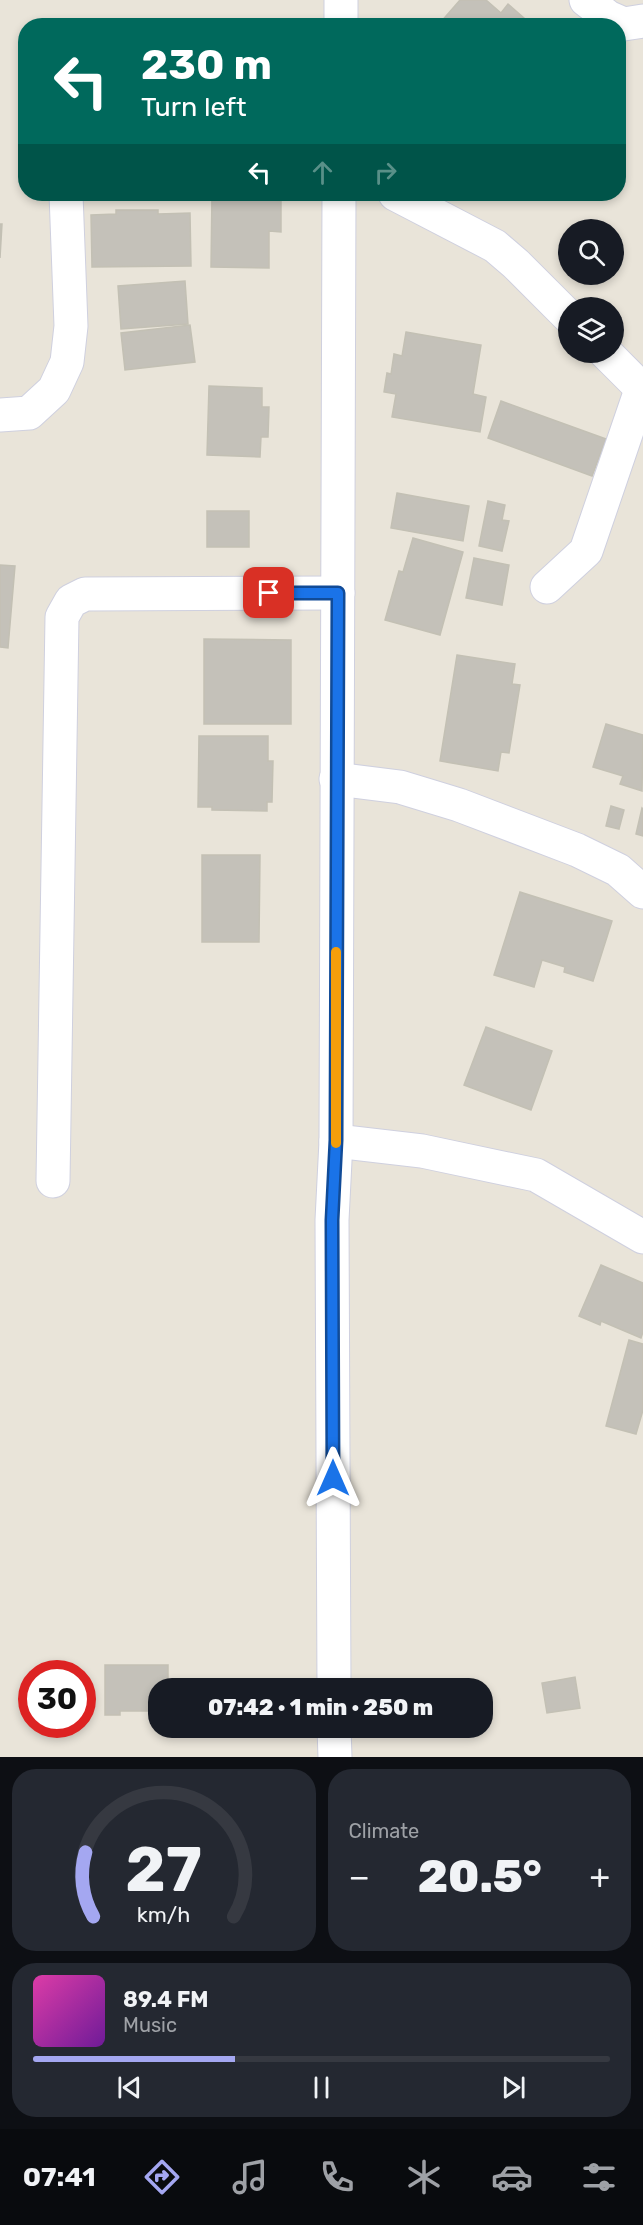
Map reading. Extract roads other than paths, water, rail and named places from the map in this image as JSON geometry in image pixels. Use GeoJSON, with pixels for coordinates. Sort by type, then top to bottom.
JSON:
{"type":"FeatureCollection","features":[{"type":"Feature","properties":{"kind":"street"},"geometry":{"type":"LineString","coordinates":[[341,0],[341,18]]}},
{"type":"Feature","properties":{"kind":"street"},"geometry":{"type":"LineString","coordinates":[[586,0],[610,18]]}},
{"type":"Feature","properties":{"kind":"street"},"geometry":{"type":"LineString","coordinates":[[626,24],[643,21]]}},
{"type":"Feature","properties":{"kind":"street"},"geometry":{"type":"LineString","coordinates":[[0,415],[29,413],[54,390],[67,363],[71,326],[66,201]]}},
{"type":"Feature","properties":{"kind":"street"},"geometry":{"type":"LineString","coordinates":[[334,1678],[332,1220],[336,1140],[339,201]]}},
{"type":"Feature","properties":{"kind":"street"},"geometry":{"type":"LineString","coordinates":[[408,201],[495,246],[558,306]]}},
{"type":"Feature","properties":{"kind":"street"},"geometry":{"type":"LineString","coordinates":[[547,586],[586,551],[642,388],[616,363]]}},
{"type":"Feature","properties":{"kind":"street"},"geometry":{"type":"LineString","coordinates":[[52,1180],[62,617],[71,601],[85,594],[338,593]]}},
{"type":"Feature","properties":{"kind":"street"},"geometry":{"type":"LineString","coordinates":[[336,779],[400,786],[459,805],[577,850],[618,870],[643,892]]}},
{"type":"Feature","properties":{"kind":"street"},"geometry":{"type":"LineString","coordinates":[[336,1140],[422,1151],[536,1175],[643,1237]]}},
{"type":"Feature","properties":{"kind":"street"},"geometry":{"type":"LineString","coordinates":[[334,1738],[334,1757]]}}]}
